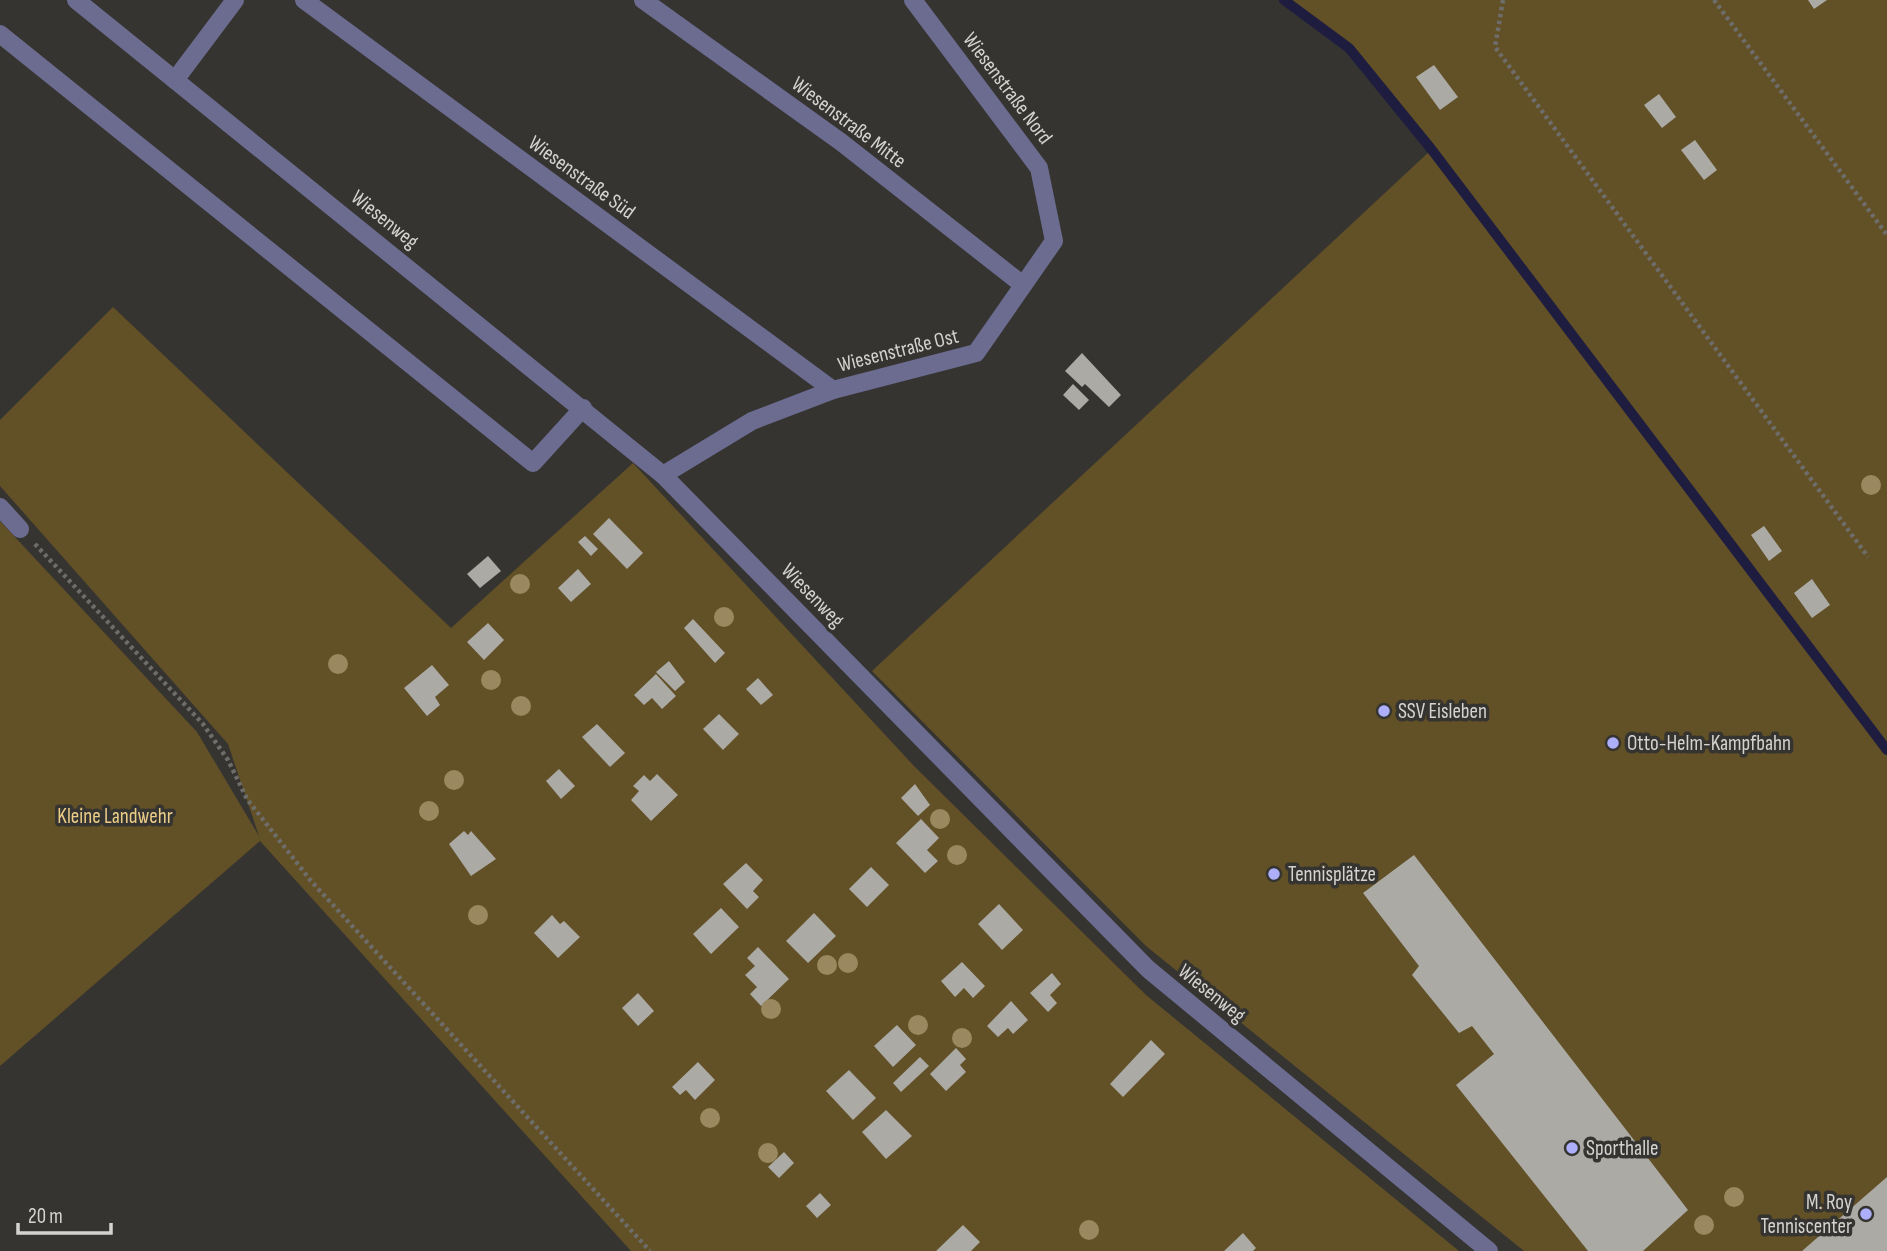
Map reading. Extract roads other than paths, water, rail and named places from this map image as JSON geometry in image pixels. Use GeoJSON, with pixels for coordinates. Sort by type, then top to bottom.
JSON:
{"type":"FeatureCollection","features":[{"type":"Feature","properties":{"kind":"street","name":"Wiesenweg"},"geometry":{"type":"LineString","coordinates":[[76,0],[663,475],[1148,969],[1489,1251]]}},
{"type":"Feature","properties":{"kind":"street"},"geometry":{"type":"LineString","coordinates":[[175,80],[234,0]]}},
{"type":"Feature","properties":{"kind":"street","name":"Wiesenstraße Süd"},"geometry":{"type":"LineString","coordinates":[[304,0],[833,390]]}},
{"type":"Feature","properties":{"kind":"street","name":"Wiesenstraße Mitte"},"geometry":{"type":"LineString","coordinates":[[643,0],[841,142],[1023,285]]}},
{"type":"Feature","properties":{"kind":"street","name":"Wiesenstraße Nord"},"geometry":{"type":"LineString","coordinates":[[913,0],[1039,167],[1054,241],[1023,285]]}},
{"type":"Feature","properties":{"kind":"street"},"geometry":{"type":"LineString","coordinates":[[0,34],[533,463],[583,408]]}},
{"type":"Feature","properties":{"kind":"street","name":"Wiesenstraße Ost"},"geometry":{"type":"LineString","coordinates":[[663,475],[752,421],[833,390],[976,353],[1023,285]]}},
{"type":"Feature","properties":{"kind":"street"},"geometry":{"type":"LineString","coordinates":[[0,507],[20,528]]}},
{"type":"Feature","properties":{"kind":"waterway"},"geometry":{"type":"LineString","coordinates":[[1284,0],[1349,48],[1432,150],[1887,750]]}},
{"type":"Feature","properties":{"kind":"place","name":"SSV Eisleben"},"geometry":{"type":"Point","coordinates":[1384,711]}},
{"type":"Feature","properties":{"kind":"place","name":"Otto-Helm-Kampfbahn"},"geometry":{"type":"Point","coordinates":[1613,743]}},
{"type":"Feature","properties":{"kind":"place","name":"Tennisplätze"},"geometry":{"type":"Point","coordinates":[1274,874]}},
{"type":"Feature","properties":{"kind":"place","name":"Sporthalle"},"geometry":{"type":"Point","coordinates":[1572,1148]}},
{"type":"Feature","properties":{"kind":"place","name":"M. Roy Tenniscenter"},"geometry":{"type":"Point","coordinates":[1866,1214]}},
{"type":"Feature","properties":{"kind":"park label","name":"Kleine Landwehr"},"geometry":{"type":"Point","coordinates":[115,816]}}]}
